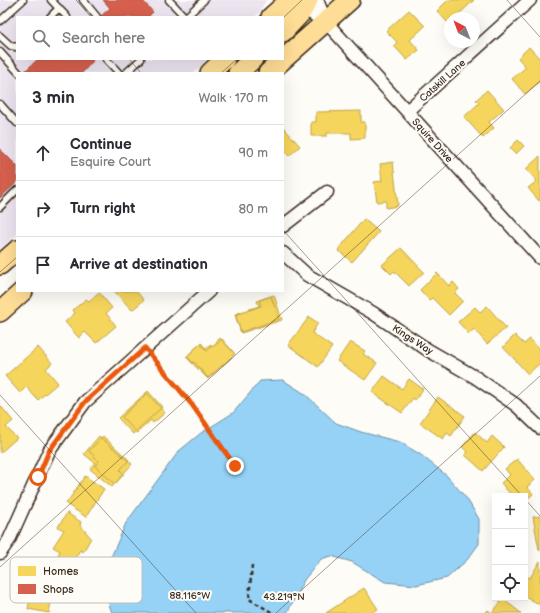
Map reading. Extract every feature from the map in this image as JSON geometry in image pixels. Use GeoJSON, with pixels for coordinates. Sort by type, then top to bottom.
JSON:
{"type":"FeatureCollection","features":[{"type":"Feature","properties":{"kind":"main road"},"geometry":{"type":"LineString","coordinates":[[326,22],[329,0]]}},
{"type":"Feature","properties":{"kind":"main road"},"geometry":{"type":"LineString","coordinates":[[284,59],[350,0]]}},
{"type":"Feature","properties":{"kind":"main road"},"geometry":{"type":"LineString","coordinates":[[273,16],[299,1],[300,14],[284,31]]}},
{"type":"Feature","properties":{"kind":"main road"},"geometry":{"type":"LineString","coordinates":[[211,72],[224,60]]}},
{"type":"Feature","properties":{"kind":"main road"},"geometry":{"type":"LineString","coordinates":[[239,72],[252,60]]}},
{"type":"Feature","properties":{"kind":"main road"},"geometry":{"type":"LineString","coordinates":[[269,72],[283,60]]}},
{"type":"Feature","properties":{"kind":"main road"},"geometry":{"type":"LineString","coordinates":[[0,265],[16,251]]}},
{"type":"Feature","properties":{"kind":"main road"},"geometry":{"type":"LineString","coordinates":[[0,312],[22,292]]}},
{"type":"Feature","properties":{"kind":"street","name":"Catskill Lane"},"geometry":{"type":"LineString","coordinates":[[407,111],[530,0]]}},
{"type":"Feature","properties":{"kind":"street","name":"Squire Drive"},"geometry":{"type":"LineString","coordinates":[[299,1],[326,22],[540,258]]}},
{"type":"Feature","properties":{"kind":"street"},"geometry":{"type":"LineString","coordinates":[[284,225],[327,192]]}},
{"type":"Feature","properties":{"kind":"street","name":"Kings Way"},"geometry":{"type":"LineString","coordinates":[[284,254],[307,275],[373,313],[428,350],[516,405],[540,428]]}},
{"type":"Feature","properties":{"kind":"street"},"geometry":{"type":"LineString","coordinates":[[0,553],[9,540],[49,451],[85,402],[208,292]]}},
{"type":"Feature","properties":{"kind":"lane"},"geometry":{"type":"LineString","coordinates":[[0,21],[23,0]]}},
{"type":"Feature","properties":{"kind":"lane"},"geometry":{"type":"LineString","coordinates":[[51,0],[66,16]]}},
{"type":"Feature","properties":{"kind":"lane"},"geometry":{"type":"LineString","coordinates":[[83,0],[96,16]]}},
{"type":"Feature","properties":{"kind":"lane"},"geometry":{"type":"LineString","coordinates":[[169,0],[185,16]]}},
{"type":"Feature","properties":{"kind":"lane"},"geometry":{"type":"LineString","coordinates":[[187,16],[204,0]]}},
{"type":"Feature","properties":{"kind":"lane"},"geometry":{"type":"LineString","coordinates":[[51,16],[59,8]]}},
{"type":"Feature","properties":{"kind":"lane"},"geometry":{"type":"LineString","coordinates":[[0,36],[11,46],[16,48]]}},
{"type":"Feature","properties":{"kind":"lane"},"geometry":{"type":"LineString","coordinates":[[0,52],[18,72]]}},
{"type":"Feature","properties":{"kind":"lane"},"geometry":{"type":"LineString","coordinates":[[107,60],[118,72]]}},
{"type":"Feature","properties":{"kind":"lane"},"geometry":{"type":"LineString","coordinates":[[127,72],[137,60]]}},
{"type":"Feature","properties":{"kind":"lane"},"geometry":{"type":"LineString","coordinates":[[0,104],[16,122]]}},
{"type":"Feature","properties":{"kind":"lane"},"geometry":{"type":"LineString","coordinates":[[0,207],[16,191]]}},
{"type":"Feature","properties":{"kind":"path"},"geometry":{"type":"LineString","coordinates":[[145,348],[193,406],[235,466]]}},
{"type":"Feature","properties":{"kind":"path"},"geometry":{"type":"LineString","coordinates":[[252,565],[248,599],[272,613]]}},
{"type":"Feature","properties":{"kind":"shaded area"},"geometry":{"type":"Polygon","coordinates":[[[0,0],[266,0],[259,13],[255,16],[16,16],[16,60],[208,60],[194,72],[16,72],[16,235],[0,249],[0,0]]]}},
{"type":"Feature","properties":{"kind":"water"},"geometry":{"type":"Polygon","coordinates":[[[283,380],[305,394],[336,423],[361,432],[400,442],[421,455],[447,476],[467,499],[479,519],[479,544],[467,560],[447,578],[416,585],[385,582],[352,562],[331,556],[321,559],[304,580],[287,613],[112,613],[109,603],[142,603],[142,557],[111,557],[126,523],[179,451],[201,433],[233,413],[260,381],[283,380]]]}},
{"type":"Feature","properties":{"kind":"building: Homes"},"geometry":{"type":"Polygon","coordinates":[[[448,0],[474,0],[461,12],[444,12],[444,19],[437,11],[448,0]]]}},
{"type":"Feature","properties":{"kind":"building: Homes"},"geometry":{"type":"Polygon","coordinates":[[[409,10],[425,26],[410,40],[419,50],[407,60],[394,46],[397,42],[386,31],[409,10]]]}},
{"type":"Feature","properties":{"kind":"building: Homes"},"geometry":{"type":"Polygon","coordinates":[[[529,47],[540,59],[540,81],[525,94],[512,79],[526,67],[518,58],[529,47]]]}},
{"type":"Feature","properties":{"kind":"building: Homes"},"geometry":{"type":"Polygon","coordinates":[[[487,90],[504,109],[489,122],[494,128],[483,138],[464,117],[479,103],[476,100],[487,90]]]}},
{"type":"Feature","properties":{"kind":"building: Homes"},"geometry":{"type":"Polygon","coordinates":[[[361,111],[361,122],[365,122],[365,138],[351,139],[351,133],[327,133],[327,136],[311,136],[311,122],[316,122],[316,112],[361,111]]]}},
{"type":"Feature","properties":{"kind":"building: Homes"},"geometry":{"type":"Polygon","coordinates":[[[284,128],[300,146],[289,156],[284,150],[284,128]]]}},
{"type":"Feature","properties":{"kind":"building: Homes"},"geometry":{"type":"Polygon","coordinates":[[[518,140],[524,146],[516,154],[510,148],[518,140]]]}},
{"type":"Feature","properties":{"kind":"building: Homes"},"geometry":{"type":"Polygon","coordinates":[[[540,156],[539,201],[528,188],[537,181],[526,169],[540,156]]]}},
{"type":"Feature","properties":{"kind":"building: Homes"},"geometry":{"type":"Polygon","coordinates":[[[393,162],[398,206],[386,208],[386,201],[377,202],[374,182],[382,181],[380,164],[393,162]]]}},
{"type":"Feature","properties":{"kind":"building: Homes"},"geometry":{"type":"Polygon","coordinates":[[[364,219],[379,232],[352,262],[338,250],[364,219]]]}},
{"type":"Feature","properties":{"kind":"building: Homes"},"geometry":{"type":"Polygon","coordinates":[[[401,248],[424,272],[409,286],[394,271],[391,274],[382,265],[401,248]]]}},
{"type":"Feature","properties":{"kind":"building: Homes"},"geometry":{"type":"Polygon","coordinates":[[[437,273],[449,286],[453,282],[459,289],[455,293],[463,301],[449,315],[432,298],[429,300],[420,290],[437,273]]]}},
{"type":"Feature","properties":{"kind":"building: Homes"},"geometry":{"type":"Polygon","coordinates":[[[99,292],[112,308],[106,313],[116,326],[96,343],[85,332],[79,338],[65,322],[75,313],[73,310],[86,299],[89,301],[99,292]]]}},
{"type":"Feature","properties":{"kind":"building: Homes"},"geometry":{"type":"Polygon","coordinates":[[[115,292],[137,292],[144,300],[132,310],[115,292]]]}},
{"type":"Feature","properties":{"kind":"building: Homes"},"geometry":{"type":"Polygon","coordinates":[[[274,295],[282,320],[241,333],[235,315],[261,306],[259,300],[274,295]]]}},
{"type":"Feature","properties":{"kind":"building: Homes"},"geometry":{"type":"Polygon","coordinates":[[[271,296],[279,319],[241,332],[235,314],[259,306],[257,301],[271,296]]]}},
{"type":"Feature","properties":{"kind":"building: Homes"},"geometry":{"type":"Polygon","coordinates":[[[487,306],[506,328],[487,344],[474,329],[469,334],[458,322],[475,307],[480,312],[487,306]]]}},
{"type":"Feature","properties":{"kind":"building: Homes"},"geometry":{"type":"Polygon","coordinates":[[[309,317],[318,323],[312,333],[332,347],[318,367],[288,345],[309,317]]]}},
{"type":"Feature","properties":{"kind":"building: Homes"},"geometry":{"type":"Polygon","coordinates":[[[515,335],[524,344],[530,339],[540,350],[540,363],[528,374],[503,347],[515,335]]]}},
{"type":"Feature","properties":{"kind":"building: Homes"},"geometry":{"type":"Polygon","coordinates":[[[220,338],[235,354],[208,379],[186,357],[200,344],[207,351],[220,338]]]}},
{"type":"Feature","properties":{"kind":"building: Homes"},"geometry":{"type":"Polygon","coordinates":[[[222,339],[235,354],[208,378],[187,356],[201,343],[206,348],[211,344],[213,347],[222,339]]]}},
{"type":"Feature","properties":{"kind":"building: Homes"},"geometry":{"type":"Polygon","coordinates":[[[350,342],[365,351],[363,354],[377,363],[365,380],[337,361],[350,342]]]}},
{"type":"Feature","properties":{"kind":"building: Homes"},"geometry":{"type":"Polygon","coordinates":[[[38,347],[52,363],[46,369],[58,383],[38,400],[26,387],[20,393],[5,376],[38,347]]]}},
{"type":"Feature","properties":{"kind":"building: Homes"},"geometry":{"type":"Polygon","coordinates":[[[384,376],[402,389],[409,379],[423,389],[415,400],[413,398],[402,413],[372,392],[384,376]]]}},
{"type":"Feature","properties":{"kind":"building: Homes"},"geometry":{"type":"Polygon","coordinates":[[[148,391],[162,407],[133,434],[118,418],[148,391]]]}},
{"type":"Feature","properties":{"kind":"building: Homes"},"geometry":{"type":"Polygon","coordinates":[[[147,393],[165,413],[153,423],[151,420],[137,433],[122,417],[147,393]]]}},
{"type":"Feature","properties":{"kind":"building: Homes"},"geometry":{"type":"Polygon","coordinates":[[[438,397],[465,416],[451,436],[447,433],[443,439],[420,423],[438,397]]]}},
{"type":"Feature","properties":{"kind":"building: Homes"},"geometry":{"type":"Polygon","coordinates":[[[0,405],[13,421],[6,427],[17,438],[0,453],[0,405]]]}},
{"type":"Feature","properties":{"kind":"building: Homes"},"geometry":{"type":"Polygon","coordinates":[[[475,432],[487,443],[492,436],[504,447],[483,471],[465,455],[468,452],[462,447],[475,432]]]}},
{"type":"Feature","properties":{"kind":"building: Homes"},"geometry":{"type":"Polygon","coordinates":[[[99,436],[132,464],[112,487],[90,469],[95,463],[84,454],[99,436]]]}},
{"type":"Feature","properties":{"kind":"building: Homes"},"geometry":{"type":"Polygon","coordinates":[[[103,436],[129,460],[120,470],[124,474],[115,484],[95,466],[99,461],[89,451],[103,436]]]}},
{"type":"Feature","properties":{"kind":"building: Homes"},"geometry":{"type":"Polygon","coordinates":[[[517,459],[535,480],[527,487],[533,494],[528,498],[528,493],[509,493],[501,483],[510,475],[505,469],[517,459]]]}},
{"type":"Feature","properties":{"kind":"building: Homes"},"geometry":{"type":"Polygon","coordinates":[[[85,476],[104,489],[86,517],[66,504],[85,476]]]}},
{"type":"Feature","properties":{"kind":"building: Homes"},"geometry":{"type":"Polygon","coordinates":[[[67,513],[81,522],[80,525],[91,538],[83,552],[80,550],[76,557],[59,557],[60,551],[53,547],[64,530],[58,527],[67,513]]]}},
{"type":"Feature","properties":{"kind":"building: Homes"},"geometry":{"type":"Polygon","coordinates":[[[540,516],[540,550],[539,550],[533,517],[540,516]]]}},
{"type":"Feature","properties":{"kind":"building: Homes"},"geometry":{"type":"Polygon","coordinates":[[[540,561],[540,605],[528,598],[528,577],[530,578],[540,561]]]}},
{"type":"Feature","properties":{"kind":"building: Homes"},"geometry":{"type":"Polygon","coordinates":[[[364,588],[378,609],[372,613],[326,613],[364,588]]]}},
{"type":"Feature","properties":{"kind":"building: Homes"},"geometry":{"type":"Polygon","coordinates":[[[501,601],[506,601],[521,613],[492,613],[501,601]]]}},
{"type":"Feature","properties":{"kind":"building: Homes"},"geometry":{"type":"Polygon","coordinates":[[[29,603],[51,603],[49,613],[28,609],[29,603]]]}},
{"type":"Feature","properties":{"kind":"building: Homes"},"geometry":{"type":"Polygon","coordinates":[[[488,610],[492,613],[485,613],[488,610]]]}},
{"type":"Feature","properties":{"kind":"building: Shops"},"geometry":{"type":"Polygon","coordinates":[[[103,0],[142,0],[153,12],[149,16],[101,16],[110,8],[103,0]]]}},
{"type":"Feature","properties":{"kind":"building: Shops"},"geometry":{"type":"Polygon","coordinates":[[[37,60],[93,61],[83,72],[24,72],[37,60]]]}},
{"type":"Feature","properties":{"kind":"building: Shops"},"geometry":{"type":"Polygon","coordinates":[[[0,149],[16,165],[16,183],[0,198],[0,149]]]}},
{"type":"Feature","properties":{"kind":"route"},"geometry":{"type":"LineString","coordinates":[[38,477],[49,451],[85,402],[145,348],[193,406],[235,466]]}}]}
